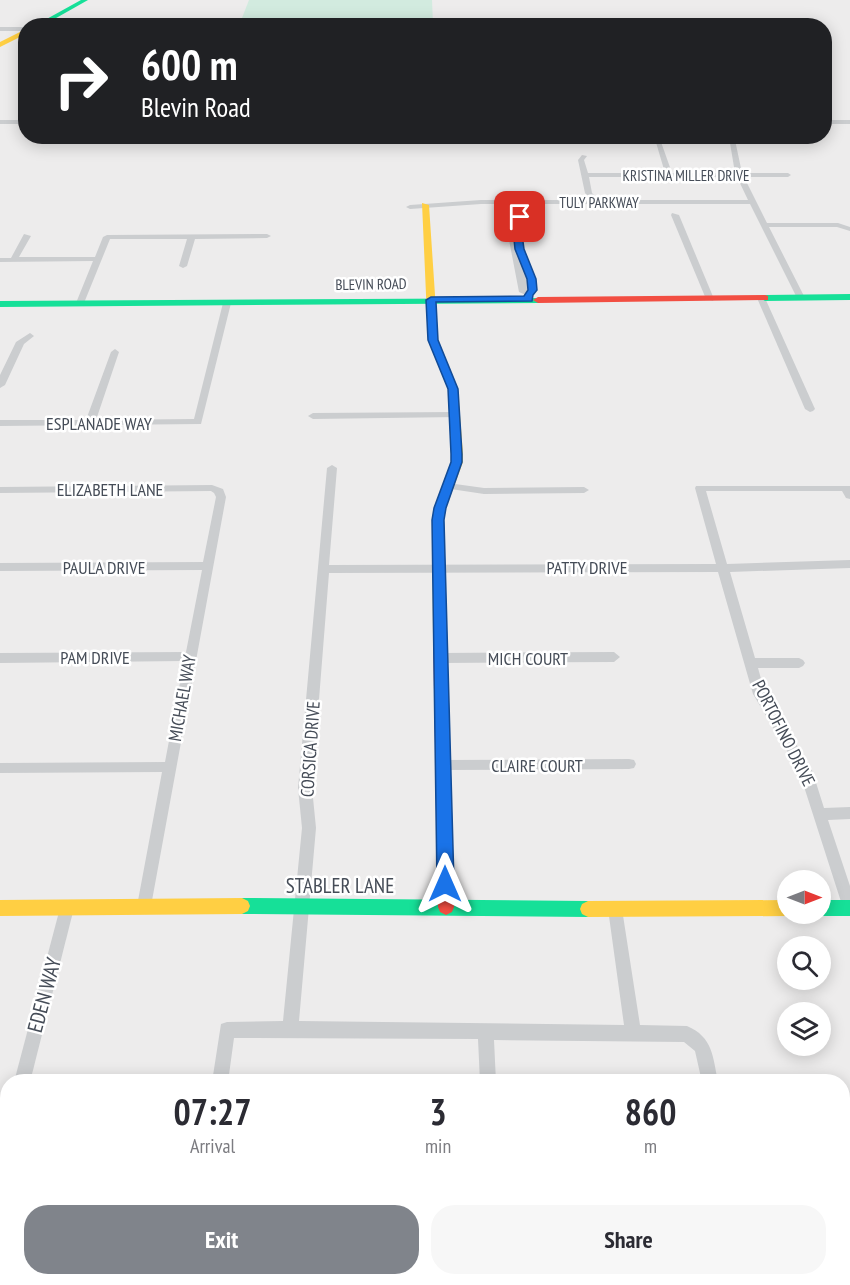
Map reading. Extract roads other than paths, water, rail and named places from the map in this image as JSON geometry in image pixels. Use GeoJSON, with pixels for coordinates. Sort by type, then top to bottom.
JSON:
{"type":"FeatureCollection","features":[{"type":"Feature","properties":{"kind":"street"},"geometry":{"type":"LineString","coordinates":[[52,18],[85,0]]}},
{"type":"Feature","properties":{"kind":"street"},"geometry":{"type":"LineString","coordinates":[[0,29],[18,30]]}},
{"type":"Feature","properties":{"kind":"street"},"geometry":{"type":"LineString","coordinates":[[0,45],[18,35]]}},
{"type":"Feature","properties":{"kind":"street"},"geometry":{"type":"LineString","coordinates":[[0,122],[18,122]]}},
{"type":"Feature","properties":{"kind":"street"},"geometry":{"type":"LineString","coordinates":[[832,122],[850,122]]}},
{"type":"Feature","properties":{"kind":"street"},"geometry":{"type":"LineString","coordinates":[[658,144],[669,175]]}},
{"type":"Feature","properties":{"kind":"street"},"geometry":{"type":"LineString","coordinates":[[733,144],[737,154],[736,165],[739,175],[801,298]]}},
{"type":"Feature","properties":{"kind":"street"},"geometry":{"type":"LineString","coordinates":[[584,156],[581,160],[589,193],[597,202]]}},
{"type":"Feature","properties":{"kind":"street","name":"KRISTINA MILLER DRIVE"},"geometry":{"type":"LineString","coordinates":[[585,175],[788,175]]}},
{"type":"Feature","properties":{"kind":"street"},"geometry":{"type":"LineString","coordinates":[[583,202],[589,193]]}},
{"type":"Feature","properties":{"kind":"street","name":"TULY PARKWAY"},"geometry":{"type":"LineString","coordinates":[[410,207],[461,202],[752,202]]}},
{"type":"Feature","properties":{"kind":"street"},"geometry":{"type":"LineString","coordinates":[[425,205],[433,340],[453,389],[457,462],[438,520],[446,907]]}},
{"type":"Feature","properties":{"kind":"street"},"geometry":{"type":"LineString","coordinates":[[675,216],[710,299]]}},
{"type":"Feature","properties":{"kind":"street"},"geometry":{"type":"LineString","coordinates":[[513,219],[516,245],[525,274],[523,292],[529,297]]}},
{"type":"Feature","properties":{"kind":"street"},"geometry":{"type":"LineString","coordinates":[[764,225],[838,225],[850,229]]}},
{"type":"Feature","properties":{"kind":"street"},"geometry":{"type":"LineString","coordinates":[[14,260],[27,236]]}},
{"type":"Feature","properties":{"kind":"street"},"geometry":{"type":"LineString","coordinates":[[80,303],[107,237],[267,236]]}},
{"type":"Feature","properties":{"kind":"street"},"geometry":{"type":"LineString","coordinates":[[183,267],[192,237]]}},
{"type":"Feature","properties":{"kind":"street"},"geometry":{"type":"LineString","coordinates":[[0,260],[98,259]]}},
{"type":"Feature","properties":{"kind":"street","name":"BLEVIN ROAD"},"geometry":{"type":"LineString","coordinates":[[0,304],[227,303],[529,297],[710,299],[850,297]]}},
{"type":"Feature","properties":{"kind":"street"},"geometry":{"type":"LineString","coordinates":[[760,298],[810,409]]}},
{"type":"Feature","properties":{"kind":"street","name":"ESPLANADE WAY"},"geometry":{"type":"LineString","coordinates":[[0,423],[198,422],[227,303]]}},
{"type":"Feature","properties":{"kind":"street"},"geometry":{"type":"LineString","coordinates":[[0,385],[20,342],[30,336]]}},
{"type":"Feature","properties":{"kind":"street"},"geometry":{"type":"LineString","coordinates":[[90,423],[115,352]]}},
{"type":"Feature","properties":{"kind":"street"},"geometry":{"type":"LineString","coordinates":[[313,416],[455,415]]}},
{"type":"Feature","properties":{"kind":"street","name":"CORSICA DRIVE"},"geometry":{"type":"LineString","coordinates":[[290,1029],[309,828],[305,788],[332,468]]}},
{"type":"Feature","properties":{"kind":"street"},"geometry":{"type":"LineString","coordinates":[[448,486],[484,491],[584,490]]}},
{"type":"Feature","properties":{"kind":"street","name":"ELIZABETH LANE"},"geometry":{"type":"LineString","coordinates":[[0,490],[212,488],[219,491]]}},
{"type":"Feature","properties":{"kind":"street","name":"PORTOFINO DRIVE"},"geometry":{"type":"LineString","coordinates":[[850,496],[846,488],[700,488],[759,694],[805,770],[850,908]]}},
{"type":"Feature","properties":{"kind":"street","name":"MICHAEL WAY"},"geometry":{"type":"LineString","coordinates":[[144,906],[221,498],[219,491]]}},
{"type":"Feature","properties":{"kind":"street","name":"PATTY DRIVE"},"geometry":{"type":"LineString","coordinates":[[324,569],[724,568],[850,564]]}},
{"type":"Feature","properties":{"kind":"street","name":"PAULA DRIVE"},"geometry":{"type":"LineString","coordinates":[[0,567],[208,566]]}},
{"type":"Feature","properties":{"kind":"street","name":"PAM DRIVE"},"geometry":{"type":"LineString","coordinates":[[0,657],[190,656]]}},
{"type":"Feature","properties":{"kind":"street","name":"MICH COURT"},"geometry":{"type":"LineString","coordinates":[[442,658],[614,657]]}},
{"type":"Feature","properties":{"kind":"street"},"geometry":{"type":"LineString","coordinates":[[750,663],[799,663]]}},
{"type":"Feature","properties":{"kind":"street","name":"CLAIRE COURT"},"geometry":{"type":"LineString","coordinates":[[444,765],[629,764]]}},
{"type":"Feature","properties":{"kind":"street"},"geometry":{"type":"LineString","coordinates":[[0,768],[169,767]]}},
{"type":"Feature","properties":{"kind":"street"},"geometry":{"type":"LineString","coordinates":[[819,814],[850,813]]}},
{"type":"Feature","properties":{"kind":"street","name":"STABLER LANE"},"geometry":{"type":"LineString","coordinates":[[0,908],[302,906],[777,908]]}},
{"type":"Feature","properties":{"kind":"street","name":"EDEN WAY"},"geometry":{"type":"LineString","coordinates":[[24,1074],[67,908]]}},
{"type":"Feature","properties":{"kind":"street"},"geometry":{"type":"LineString","coordinates":[[831,908],[850,908]]}},
{"type":"Feature","properties":{"kind":"street"},"geometry":{"type":"LineString","coordinates":[[615,909],[633,1032]]}},
{"type":"Feature","properties":{"kind":"street"},"geometry":{"type":"LineString","coordinates":[[221,1074],[226,1030],[290,1029],[687,1034],[702,1046],[708,1074]]}},
{"type":"Feature","properties":{"kind":"street"},"geometry":{"type":"LineString","coordinates":[[486,1032],[488,1074]]}}]}
